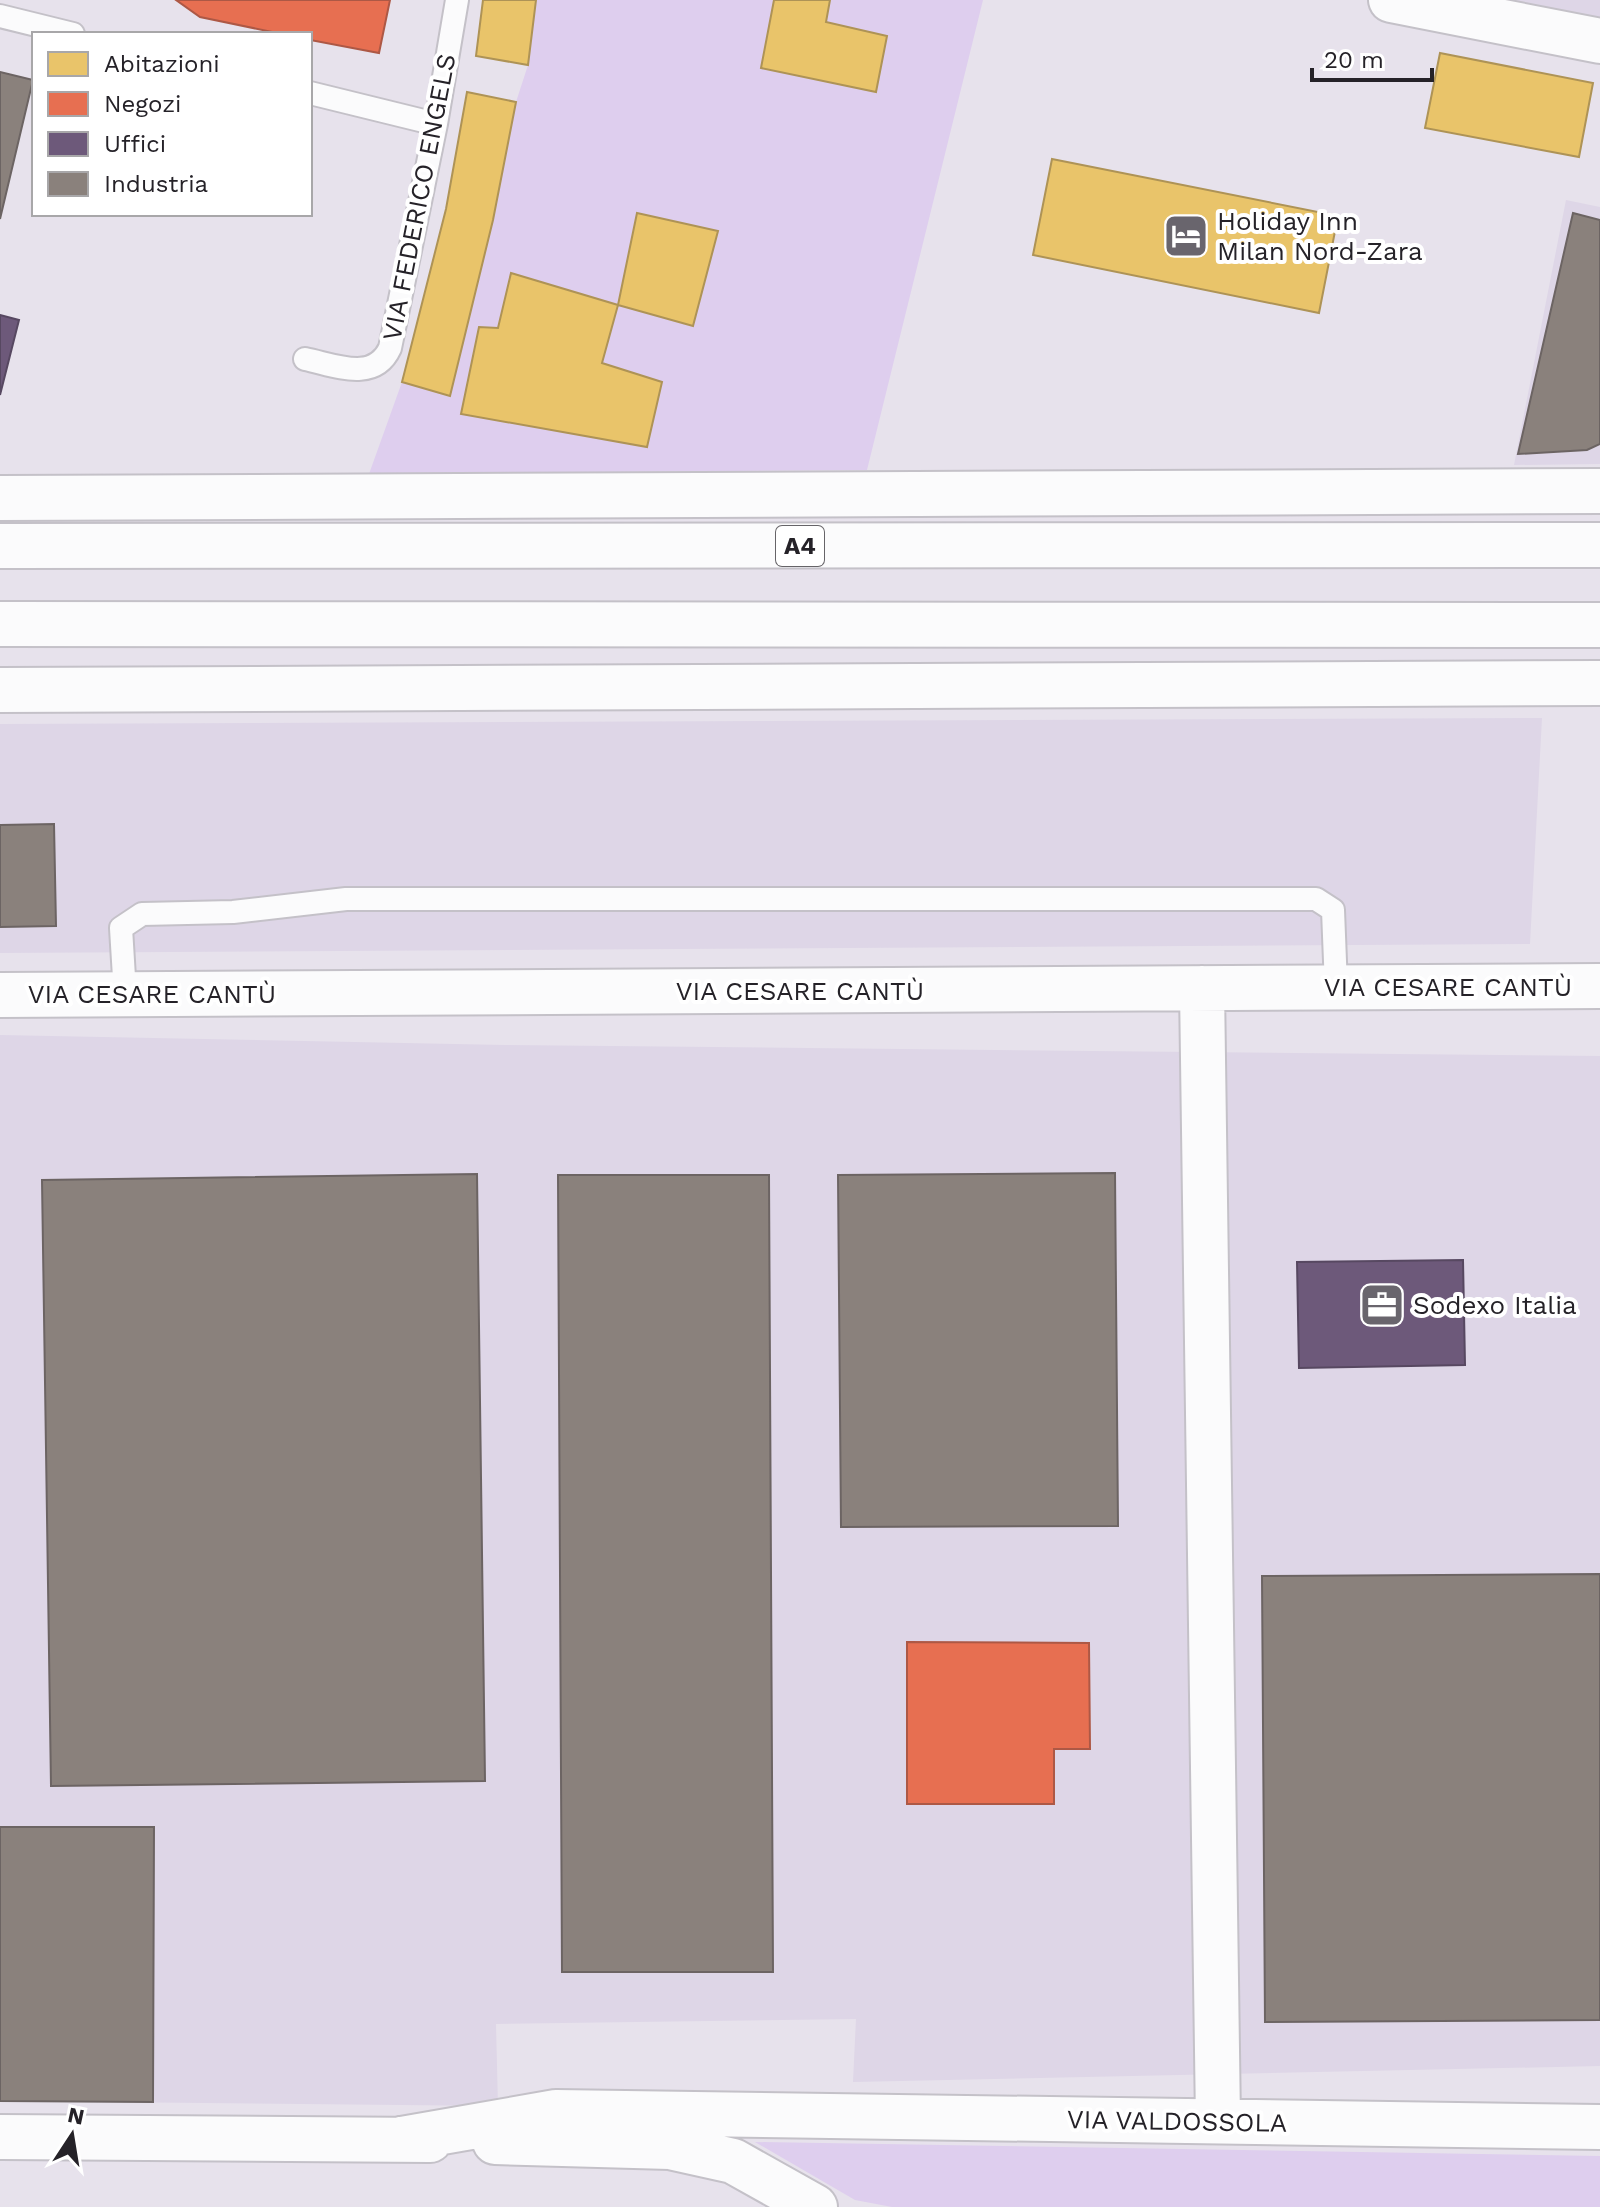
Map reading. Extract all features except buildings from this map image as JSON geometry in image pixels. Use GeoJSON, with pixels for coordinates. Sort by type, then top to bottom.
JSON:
{"type":"FeatureCollection","features":[{"type":"Feature","properties":{"kind":"main road"},"geometry":{"type":"LineString","coordinates":[[1391,0],[1600,41]]}},
{"type":"Feature","properties":{"kind":"main road"},"geometry":{"type":"LineString","coordinates":[[1444,11],[1503,0]]}},
{"type":"Feature","properties":{"kind":"main road"},"geometry":{"type":"LineString","coordinates":[[0,498],[1600,491]]}},
{"type":"Feature","properties":{"kind":"main road","name":"A4"},"geometry":{"type":"LineString","coordinates":[[0,546],[1600,545]]}},
{"type":"Feature","properties":{"kind":"main road"},"geometry":{"type":"LineString","coordinates":[[0,624],[1600,625]]}},
{"type":"Feature","properties":{"kind":"main road"},"geometry":{"type":"LineString","coordinates":[[0,690],[1600,683]]}},
{"type":"Feature","properties":{"kind":"main road","name":"VIA CESARE CANTÙ"},"geometry":{"type":"LineString","coordinates":[[0,995],[1600,986]]}},
{"type":"Feature","properties":{"kind":"main road"},"geometry":{"type":"LineString","coordinates":[[1202,988],[1218,2121]]}},
{"type":"Feature","properties":{"kind":"main road","name":"VIA VALDOSSOLA"},"geometry":{"type":"LineString","coordinates":[[402,2139],[556,2112],[1600,2127]]}},
{"type":"Feature","properties":{"kind":"main road"},"geometry":{"type":"LineString","coordinates":[[0,2137],[402,2139],[670,2147],[733,2161],[815,2207]]}},
{"type":"Feature","properties":{"kind":"lane","name":"VIA FEDERICO ENGELS"},"geometry":{"type":"LineString","coordinates":[[305,359],[359,370],[386,357],[436,124],[457,0]]}},
{"type":"Feature","properties":{"kind":"lane"},"geometry":{"type":"LineString","coordinates":[[0,16],[65,32]]}},
{"type":"Feature","properties":{"kind":"lane"},"geometry":{"type":"LineString","coordinates":[[312,93],[436,124]]}},
{"type":"Feature","properties":{"kind":"lane"},"geometry":{"type":"LineString","coordinates":[[125,994],[121,928],[142,914],[233,912],[346,899],[1316,899],[1333,910],[1336,987]]}},
{"type":"Feature","properties":{"kind":"shaded area"},"geometry":{"type":"Polygon","coordinates":[[[536,0],[774,0],[762,68],[876,92],[887,37],[826,22],[830,0],[983,0],[867,470],[369,474],[402,382],[449,395],[493,220],[516,102],[528,65],[536,0]]]}},
{"type":"Feature","properties":{"kind":"shaded area"},"geometry":{"type":"Polygon","coordinates":[[[1448,0],[1600,0],[1600,30],[1448,0]]]}},
{"type":"Feature","properties":{"kind":"shaded area"},"geometry":{"type":"Polygon","coordinates":[[[1566,200],[1600,207],[1600,464],[1514,465],[1566,200]]]}},
{"type":"Feature","properties":{"kind":"shaded area"},"geometry":{"type":"Polygon","coordinates":[[[1542,718],[1530,944],[0,953],[0,724],[1542,718]]]}},
{"type":"Feature","properties":{"kind":"shaded area"},"geometry":{"type":"Polygon","coordinates":[[[0,1035],[505,1045],[1600,1056],[1600,2066],[853,2082],[856,2019],[496,2024],[498,2106],[0,2101],[0,1035]]]}},
{"type":"Feature","properties":{"kind":"shaded area"},"geometry":{"type":"Polygon","coordinates":[[[755,2142],[1600,2156],[1600,2207],[892,2207],[855,2200],[755,2142]]]}},
{"type":"Feature","properties":{"kind":"place","name":"Holiday Inn Milan Nord-Zara"},"geometry":{"type":"Point","coordinates":[1186,236]}},
{"type":"Feature","properties":{"kind":"place","name":"Sodexo Italia"},"geometry":{"type":"Point","coordinates":[1382,1305]}}]}
